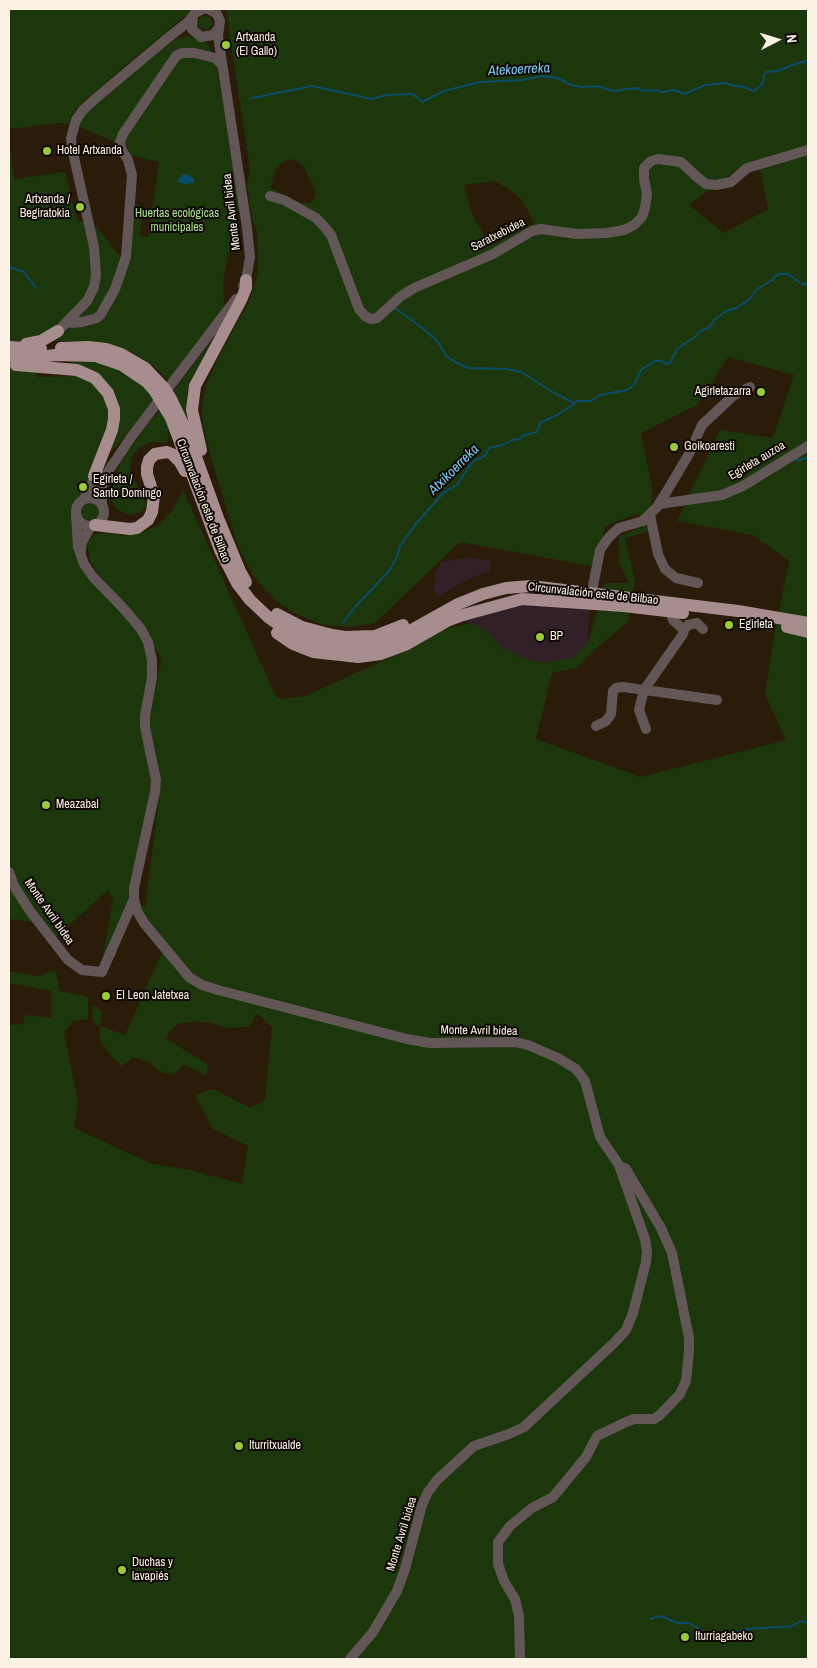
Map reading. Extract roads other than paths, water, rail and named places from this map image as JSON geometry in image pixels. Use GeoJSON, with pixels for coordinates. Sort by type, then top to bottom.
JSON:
{"type":"FeatureCollection","features":[{"type":"Feature","properties":{"kind":"main road"},"geometry":{"type":"LineString","coordinates":[[215,523],[194,424],[193,396],[195,386],[241,300],[246,288],[246,280]]}},
{"type":"Feature","properties":{"kind":"main road"},"geometry":{"type":"LineString","coordinates":[[9,346],[41,342],[58,331]]}},
{"type":"Feature","properties":{"kind":"main road","name":"Circunvalación este de Bilbao"},"geometry":{"type":"LineString","coordinates":[[9,346],[28,349],[79,346],[106,349],[121,354],[145,368],[171,398],[187,432],[228,568],[256,607],[268,618],[292,634],[332,645],[361,646],[386,642],[413,630],[458,604],[476,596],[506,588],[531,586],[738,611],[808,623]]}},
{"type":"Feature","properties":{"kind":"main road","name":"Circunvalación este de Bilbao"},"geometry":{"type":"LineString","coordinates":[[9,356],[32,358],[55,355],[96,356],[122,365],[135,372],[146,382],[154,390],[171,418],[215,523],[247,584],[262,601],[289,622],[302,627],[332,636],[376,636],[410,622],[467,592],[499,582],[531,579],[774,608],[808,614]]}},
{"type":"Feature","properties":{"kind":"main road"},"geometry":{"type":"LineString","coordinates":[[9,364],[77,370],[96,378],[108,393],[114,409],[114,419],[112,430],[94,476]]}},
{"type":"Feature","properties":{"kind":"main road"},"geometry":{"type":"LineString","coordinates":[[93,526],[130,529],[137,528],[148,520],[152,512],[154,496],[147,474],[147,463],[160,452],[172,454],[180,462],[224,570],[231,584],[248,608],[268,627],[293,644],[319,653],[358,657],[381,654],[405,645],[460,616],[487,607],[522,599],[624,606],[758,622],[808,632]]}},
{"type":"Feature","properties":{"kind":"main road"},"geometry":{"type":"LineString","coordinates":[[201,511],[215,523]]}},
{"type":"Feature","properties":{"kind":"street"},"geometry":{"type":"LineString","coordinates":[[58,331],[86,301],[94,287],[96,275],[94,247],[72,148],[76,120],[83,110],[95,99],[202,9]]}},
{"type":"Feature","properties":{"kind":"street","name":"Monte Avril bidea"},"geometry":{"type":"LineString","coordinates":[[102,506],[103,481],[132,436],[238,296],[246,280],[250,257],[247,228],[222,66],[218,29],[220,21],[213,10]]}},
{"type":"Feature","properties":{"kind":"street","name":"Monte Avril bidea"},"geometry":{"type":"LineString","coordinates":[[192,16],[191,24],[194,32],[205,37],[214,47],[222,66]]}},
{"type":"Feature","properties":{"kind":"street"},"geometry":{"type":"LineString","coordinates":[[205,37],[213,35],[218,29]]}},
{"type":"Feature","properties":{"kind":"street"},"geometry":{"type":"LineString","coordinates":[[208,56],[213,54],[214,47]]}},
{"type":"Feature","properties":{"kind":"street"},"geometry":{"type":"LineString","coordinates":[[68,322],[76,323],[97,318],[115,289],[126,256],[132,175],[131,166],[121,149],[120,142],[123,134],[176,56],[189,52],[208,56],[215,58],[222,66]]}},
{"type":"Feature","properties":{"kind":"street","name":"Saratxebidea"},"geometry":{"type":"LineString","coordinates":[[270,196],[284,200],[316,218],[322,224],[331,235],[359,309],[365,316],[371,319],[377,318],[400,297],[414,288],[493,254],[532,231],[540,230],[577,234],[607,233],[624,230],[634,225],[642,217],[645,208],[647,194],[644,168],[651,161],[658,159],[681,162],[706,184],[716,185],[731,182],[747,168],[808,150]]}},
{"type":"Feature","properties":{"kind":"street"},"geometry":{"type":"LineString","coordinates":[[58,331],[89,320]]}},
{"type":"Feature","properties":{"kind":"street"},"geometry":{"type":"LineString","coordinates":[[594,586],[600,550],[609,537],[619,528],[643,521],[650,515],[659,504],[689,454],[702,425],[734,395],[750,387]]}},
{"type":"Feature","properties":{"kind":"street","name":"Monte Avril bidea"},"geometry":{"type":"LineString","coordinates":[[84,499],[94,476],[132,436]]}},
{"type":"Feature","properties":{"kind":"street","name":"Egirleta auzoa"},"geometry":{"type":"LineString","coordinates":[[659,504],[722,495],[743,486],[808,446]]}},
{"type":"Feature","properties":{"kind":"street"},"geometry":{"type":"LineString","coordinates":[[81,554],[82,542],[102,517],[102,506],[95,499],[84,499],[76,507],[76,514],[81,523],[93,526]]}},
{"type":"Feature","properties":{"kind":"street","name":"Monte Avril bidea"},"geometry":{"type":"LineString","coordinates":[[76,514],[77,540],[81,554],[93,578],[141,629],[148,642],[152,660],[152,677],[145,716],[145,727],[156,780],[134,888],[137,911],[144,923],[189,977],[202,985],[430,1043],[515,1042],[528,1045],[558,1058],[576,1069],[585,1081],[600,1137],[619,1165],[645,1239],[646,1262],[633,1313],[626,1330],[524,1427],[474,1446],[437,1480],[428,1492],[422,1505],[397,1590],[373,1632],[350,1659]]}},
{"type":"Feature","properties":{"kind":"street"},"geometry":{"type":"LineString","coordinates":[[650,515],[658,554],[665,569],[676,578],[698,583]]}},
{"type":"Feature","properties":{"kind":"street"},"geometry":{"type":"LineString","coordinates":[[671,612],[673,620],[684,630]]}},
{"type":"Feature","properties":{"kind":"street"},"geometry":{"type":"LineString","coordinates":[[646,729],[639,710],[644,690],[688,625],[702,625]]}},
{"type":"Feature","properties":{"kind":"street"},"geometry":{"type":"LineString","coordinates":[[596,726],[606,721],[611,714],[613,691],[616,688],[717,700]]}},
{"type":"Feature","properties":{"kind":"street","name":"Monte Avril bidea"},"geometry":{"type":"LineString","coordinates":[[9,872],[14,886],[30,911],[68,960],[82,970],[102,972],[134,899]]}},
{"type":"Feature","properties":{"kind":"street"},"geometry":{"type":"LineString","coordinates":[[520,1659],[519,1616],[515,1599],[504,1581],[498,1564],[498,1542],[510,1526],[532,1508],[553,1497],[586,1457],[597,1436],[634,1419],[654,1419],[680,1394],[686,1381],[689,1338],[672,1253],[661,1228],[626,1169],[619,1165]]}},
{"type":"Feature","properties":{"kind":"water"},"geometry":{"type":"Polygon","coordinates":[[[184,174],[190,175],[194,183],[185,184],[178,182],[179,178],[184,174]]]}},
{"type":"Feature","properties":{"kind":"waterway","name":"Atekoerreka"},"geometry":{"type":"LineString","coordinates":[[252,98],[312,86],[372,99],[386,95],[413,94],[422,102],[444,91],[480,82],[523,80],[542,76],[558,78],[571,85],[583,87],[597,86],[613,91],[636,88],[643,91],[655,90],[662,92],[674,90],[685,94],[705,85],[727,83],[754,91],[763,83],[766,72],[777,71],[808,60]]}},
{"type":"Feature","properties":{"kind":"waterway"},"geometry":{"type":"LineString","coordinates":[[9,267],[24,272],[36,288]]}},
{"type":"Feature","properties":{"kind":"waterway","name":"Atxikoerreka"},"geometry":{"type":"LineString","coordinates":[[343,623],[355,607],[389,571],[397,557],[400,546],[415,525],[443,493],[457,485],[473,461],[485,456],[489,448],[503,445],[512,440],[520,439],[524,435],[537,432],[540,423],[555,416],[577,401],[591,401],[600,395],[627,390],[634,385],[641,370],[655,361],[662,361],[666,364],[670,363],[677,349],[699,332],[710,327],[714,320],[726,311],[736,308],[749,300],[757,289],[771,281],[778,274],[788,274],[802,284],[808,284]]}},
{"type":"Feature","properties":{"kind":"waterway"},"geometry":{"type":"LineString","coordinates":[[394,309],[425,330],[438,342],[446,356],[457,363],[468,368],[507,369],[521,372],[574,403]]}},
{"type":"Feature","properties":{"kind":"waterway"},"geometry":{"type":"LineString","coordinates":[[797,460],[808,458]]}},
{"type":"Feature","properties":{"kind":"waterway"},"geometry":{"type":"LineString","coordinates":[[650,1619],[661,1616],[677,1623],[689,1623],[709,1635],[719,1637],[747,1629],[792,1626],[801,1621],[808,1623]]}},
{"type":"Feature","properties":{"kind":"place","name":"Artxanda (El Gallo)"},"geometry":{"type":"Point","coordinates":[226,45]}},
{"type":"Feature","properties":{"kind":"place","name":"Hotel Artxanda"},"geometry":{"type":"Point","coordinates":[47,151]}},
{"type":"Feature","properties":{"kind":"place","name":"Artxanda / Begiratokia"},"geometry":{"type":"Point","coordinates":[80,207]}},
{"type":"Feature","properties":{"kind":"place","name":"Agirletazarra"},"geometry":{"type":"Point","coordinates":[761,392]}},
{"type":"Feature","properties":{"kind":"place","name":"Goikoaresti"},"geometry":{"type":"Point","coordinates":[674,447]}},
{"type":"Feature","properties":{"kind":"place","name":"Egirleta / Santo Domingo"},"geometry":{"type":"Point","coordinates":[83,487]}},
{"type":"Feature","properties":{"kind":"place","name":"Egirleta"},"geometry":{"type":"Point","coordinates":[729,625]}},
{"type":"Feature","properties":{"kind":"place","name":"BP"},"geometry":{"type":"Point","coordinates":[540,637]}},
{"type":"Feature","properties":{"kind":"place","name":"Meazabal"},"geometry":{"type":"Point","coordinates":[46,805]}},
{"type":"Feature","properties":{"kind":"place","name":"El Leon Jatetxea"},"geometry":{"type":"Point","coordinates":[106,996]}},
{"type":"Feature","properties":{"kind":"place","name":"Iturritxualde"},"geometry":{"type":"Point","coordinates":[239,1446]}},
{"type":"Feature","properties":{"kind":"place","name":"Duchas y lavapiés"},"geometry":{"type":"Point","coordinates":[122,1570]}},
{"type":"Feature","properties":{"kind":"place","name":"Iturriagabeko"},"geometry":{"type":"Point","coordinates":[685,1637]}},
{"type":"Feature","properties":{"kind":"park label","name":"Huertas ecológicas municipales"},"geometry":{"type":"Point","coordinates":[177,221]}}]}
